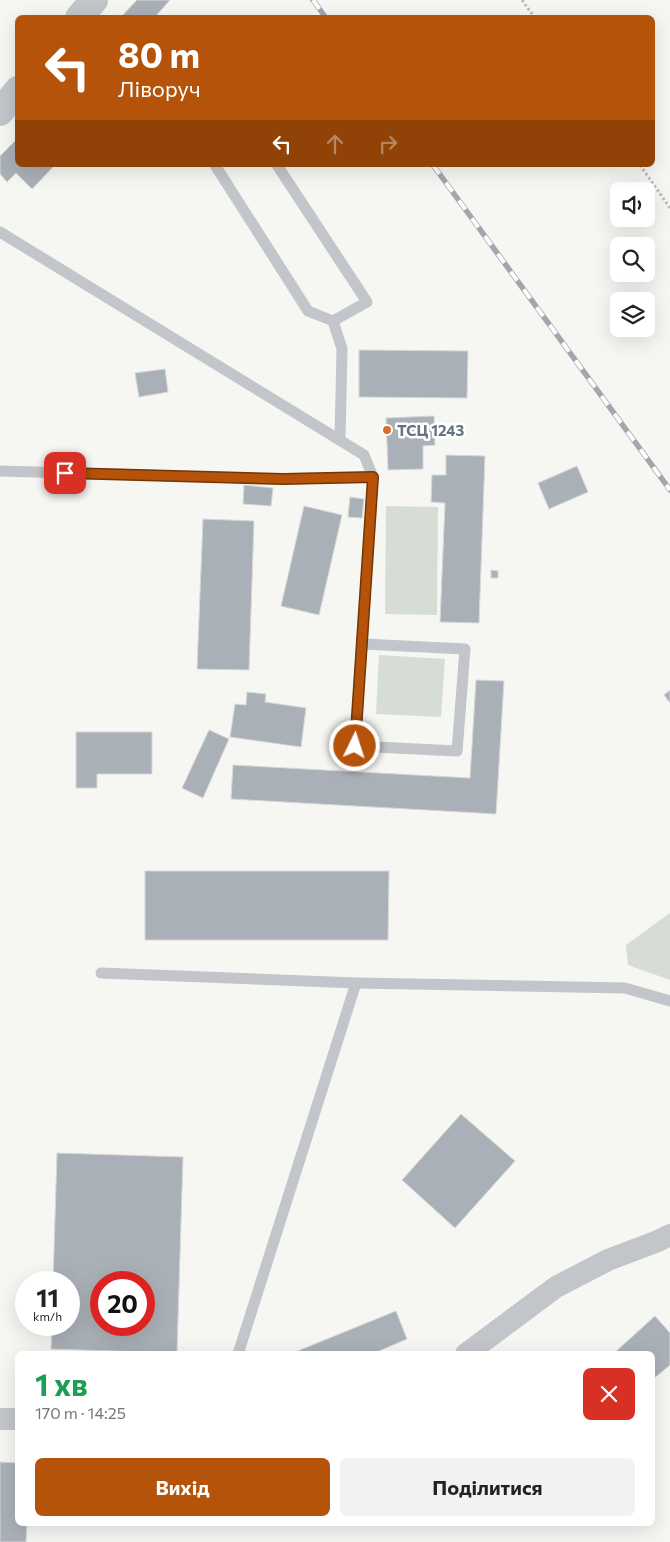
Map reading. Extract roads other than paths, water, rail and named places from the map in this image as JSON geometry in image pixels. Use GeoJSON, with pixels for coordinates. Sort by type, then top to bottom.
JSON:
{"type":"FeatureCollection","features":[{"type":"Feature","properties":{"kind":"street"},"geometry":{"type":"LineString","coordinates":[[82,15],[94,0]]}},
{"type":"Feature","properties":{"kind":"street"},"geometry":{"type":"LineString","coordinates":[[0,112],[15,94]]}},
{"type":"Feature","properties":{"kind":"street"},"geometry":{"type":"LineString","coordinates":[[470,1351],[556,1287],[608,1260],[670,1235]]}},
{"type":"Feature","properties":{"kind":"street"},"geometry":{"type":"LineString","coordinates":[[0,1419],[15,1419]]}},
{"type":"Feature","properties":{"kind":"lane"},"geometry":{"type":"LineString","coordinates":[[216,167],[308,312],[333,321],[367,302],[278,167]]}},
{"type":"Feature","properties":{"kind":"lane"},"geometry":{"type":"LineString","coordinates":[[0,232],[364,455],[373,477],[355,746],[457,751],[465,649],[363,644]]}},
{"type":"Feature","properties":{"kind":"lane"},"geometry":{"type":"LineString","coordinates":[[333,321],[342,349],[340,440]]}},
{"type":"Feature","properties":{"kind":"lane"},"geometry":{"type":"LineString","coordinates":[[0,471],[283,479],[373,477]]}},
{"type":"Feature","properties":{"kind":"lane"},"geometry":{"type":"LineString","coordinates":[[101,973],[356,983],[625,988],[670,1001]]}},
{"type":"Feature","properties":{"kind":"lane"},"geometry":{"type":"LineString","coordinates":[[239,1351],[356,983]]}},
{"type":"Feature","properties":{"kind":"railway"},"geometry":{"type":"LineString","coordinates":[[313,0],[324,15]]}},
{"type":"Feature","properties":{"kind":"railway"},"geometry":{"type":"LineString","coordinates":[[434,167],[670,490]]}},
{"type":"Feature","properties":{"kind":"place","name":"ТСЦ 1243"},"geometry":{"type":"Point","coordinates":[387,430]}}]}
